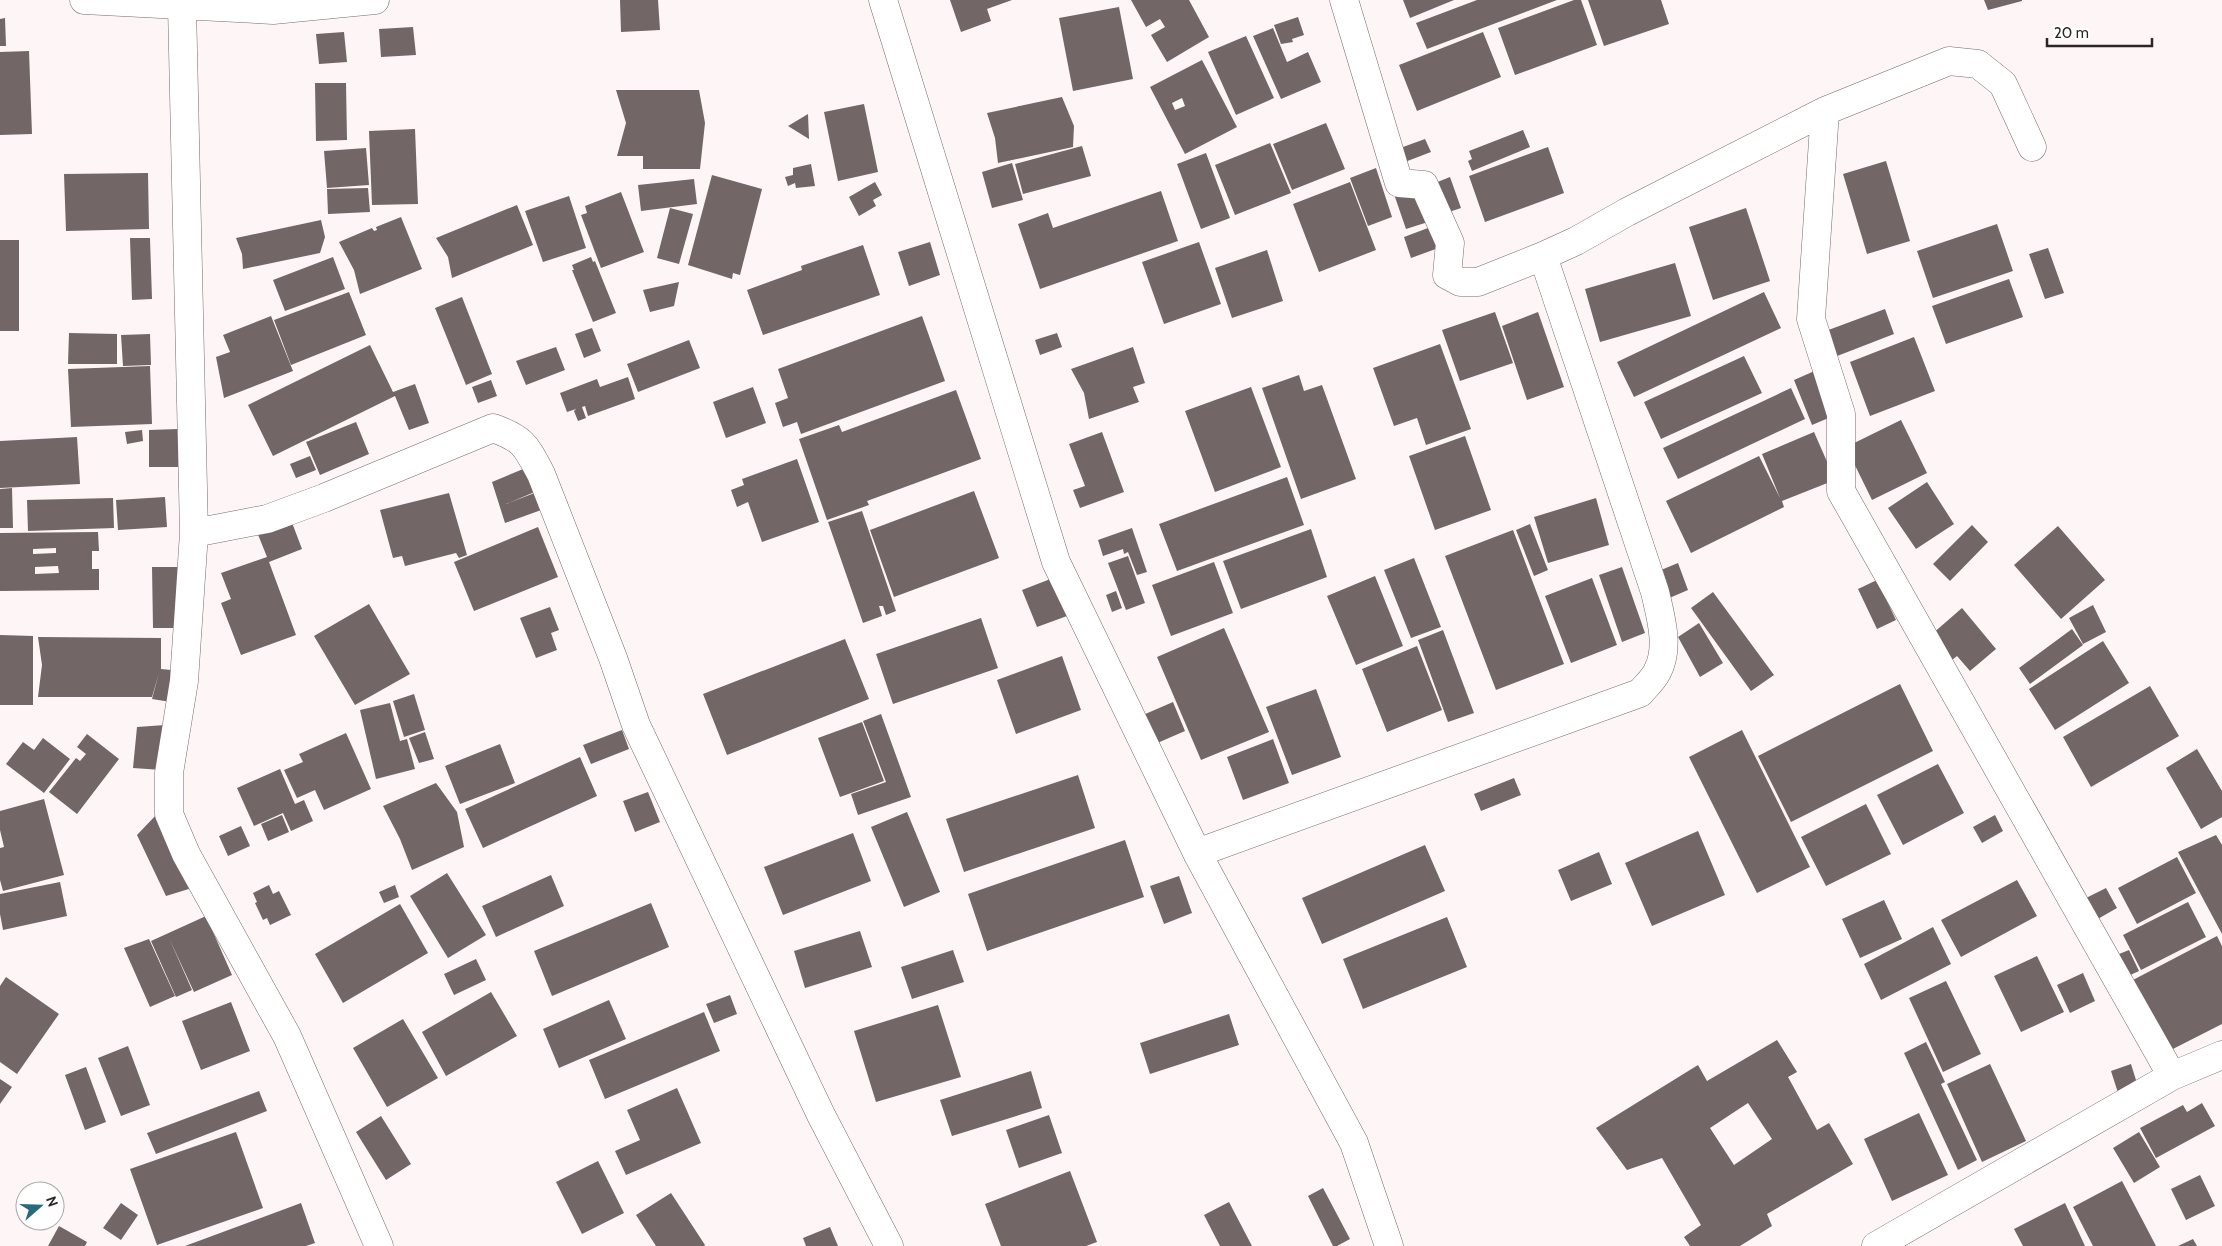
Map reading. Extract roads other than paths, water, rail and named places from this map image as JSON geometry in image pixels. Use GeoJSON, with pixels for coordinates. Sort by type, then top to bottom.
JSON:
{"type":"FeatureCollection","features":[{"type":"Feature","properties":{"kind":"street"},"geometry":{"type":"LineString","coordinates":[[84,0],[273,10],[375,0]]}},
{"type":"Feature","properties":{"kind":"street"},"geometry":{"type":"LineString","coordinates":[[883,0],[1056,562],[1197,853],[1354,1143],[1389,1246]]}},
{"type":"Feature","properties":{"kind":"street"},"geometry":{"type":"LineString","coordinates":[[1344,0],[1399,183],[1424,185],[1450,243],[1446,275],[1460,282],[1478,282],[1543,256],[1576,241],[1627,212],[1825,110],[1949,61],[1978,64],[2003,84],[2032,147]]}},
{"type":"Feature","properties":{"kind":"street"},"geometry":{"type":"LineString","coordinates":[[182,6],[194,533],[184,681],[169,773],[169,814],[186,854],[287,1036],[379,1246]]}},
{"type":"Feature","properties":{"kind":"street"},"geometry":{"type":"LineString","coordinates":[[1825,110],[1811,319],[1841,414],[1841,491],[2172,1076]]}},
{"type":"Feature","properties":{"kind":"street"},"geometry":{"type":"LineString","coordinates":[[1197,853],[1640,693],[1657,673],[1664,652],[1662,626],[1655,592],[1543,256]]}},
{"type":"Feature","properties":{"kind":"street"},"geometry":{"type":"LineString","coordinates":[[194,533],[267,518],[324,498],[493,428],[514,436],[528,451],[541,474],[613,658],[636,725],[820,1115],[889,1246]]}},
{"type":"Feature","properties":{"kind":"street"},"geometry":{"type":"LineString","coordinates":[[1876,1246],[2172,1076],[2222,1055]]}}]}
